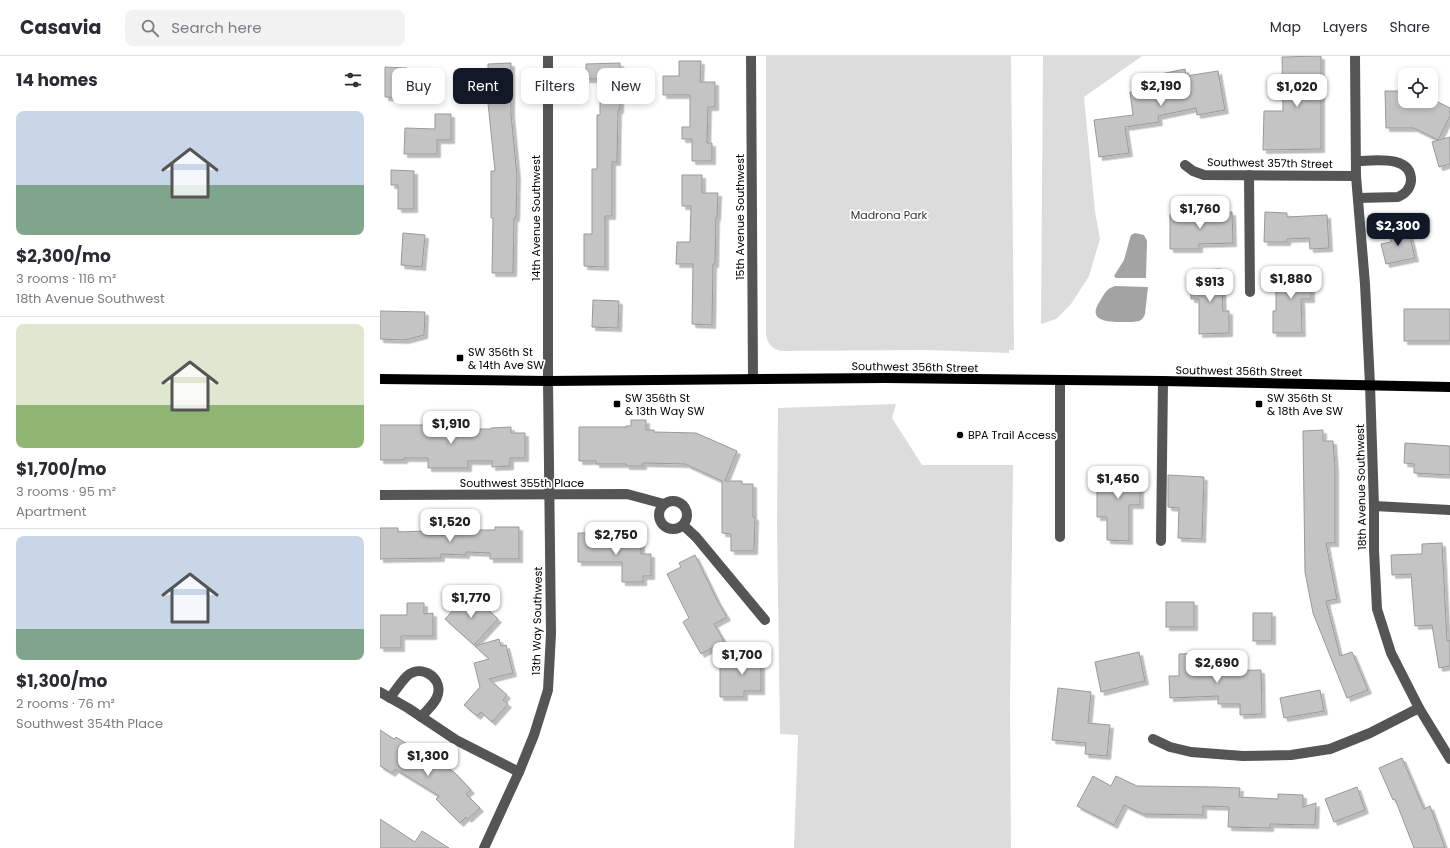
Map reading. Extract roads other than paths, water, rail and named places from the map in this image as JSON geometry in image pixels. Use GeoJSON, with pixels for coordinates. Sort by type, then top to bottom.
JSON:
{"type":"FeatureCollection","features":[{"type":"Feature","properties":{"kind":"main road","name":"Southwest 356th Street"},"geometry":{"type":"LineString","coordinates":[[380,379],[548,381],[885,378],[1163,381],[1450,387]]}},
{"type":"Feature","properties":{"kind":"street","name":"14th Avenue Southwest"},"geometry":{"type":"LineString","coordinates":[[548,56],[548,381]]}},
{"type":"Feature","properties":{"kind":"street","name":"15th Avenue Southwest"},"geometry":{"type":"LineString","coordinates":[[751,56],[753,379]]}},
{"type":"Feature","properties":{"kind":"street","name":"18th Avenue Southwest"},"geometry":{"type":"LineString","coordinates":[[1355,56],[1356,176],[1365,284],[1370,385],[1377,609],[1391,653],[1419,708],[1450,759]]}},
{"type":"Feature","properties":{"kind":"street"},"geometry":{"type":"LineString","coordinates":[[1356,161],[1399,162],[1409,171],[1411,177],[1408,189],[1404,194],[1398,197],[1358,198]]}},
{"type":"Feature","properties":{"kind":"street","name":"Southwest 357th Street"},"geometry":{"type":"LineString","coordinates":[[1185,165],[1193,172],[1204,175],[1356,176]]}},
{"type":"Feature","properties":{"kind":"street"},"geometry":{"type":"LineString","coordinates":[[1249,176],[1250,292]]}},
{"type":"Feature","properties":{"kind":"street","name":"13th Way Southwest"},"geometry":{"type":"LineString","coordinates":[[484,848],[519,772],[534,735],[548,690],[551,634],[548,381]]}},
{"type":"Feature","properties":{"kind":"street"},"geometry":{"type":"LineString","coordinates":[[1060,381],[1060,537]]}},
{"type":"Feature","properties":{"kind":"street"},"geometry":{"type":"LineString","coordinates":[[1161,541],[1163,381]]}},
{"type":"Feature","properties":{"kind":"street","name":"Southwest 355th Place"},"geometry":{"type":"LineString","coordinates":[[380,495],[627,494],[664,504],[668,501],[679,501],[687,509],[688,515],[683,525]]}},
{"type":"Feature","properties":{"kind":"street"},"geometry":{"type":"LineString","coordinates":[[664,504],[660,509],[659,514],[660,520],[663,524],[668,528],[673,529],[683,525],[696,537],[765,620]]}},
{"type":"Feature","properties":{"kind":"street"},"geometry":{"type":"LineString","coordinates":[[1374,506],[1450,510]]}},
{"type":"Feature","properties":{"kind":"street"},"geometry":{"type":"LineString","coordinates":[[390,698],[407,676],[419,671],[426,672],[431,675],[436,680],[438,693],[436,699],[421,717]]}},
{"type":"Feature","properties":{"kind":"street"},"geometry":{"type":"LineString","coordinates":[[380,692],[456,740],[519,772]]}},
{"type":"Feature","properties":{"kind":"street"},"geometry":{"type":"LineString","coordinates":[[1153,739],[1170,747],[1190,752],[1243,756],[1291,754],[1330,749],[1370,733],[1419,708]]}},
{"type":"Feature","properties":{"kind":"place","name":"SW 356th St & 14th Ave SW"},"geometry":{"type":"Point","coordinates":[460,358]}},
{"type":"Feature","properties":{"kind":"place","name":"SW 356th St & 13th Way SW"},"geometry":{"type":"Point","coordinates":[617,404]}},
{"type":"Feature","properties":{"kind":"place","name":"SW 356th St & 18th Ave SW"},"geometry":{"type":"Point","coordinates":[1259,404]}},
{"type":"Feature","properties":{"kind":"place","name":"BPA Trail Access"},"geometry":{"type":"Point","coordinates":[960,435]}},
{"type":"Feature","properties":{"kind":"park label","name":"Madrona Park"},"geometry":{"type":"Point","coordinates":[889,215]}}]}
